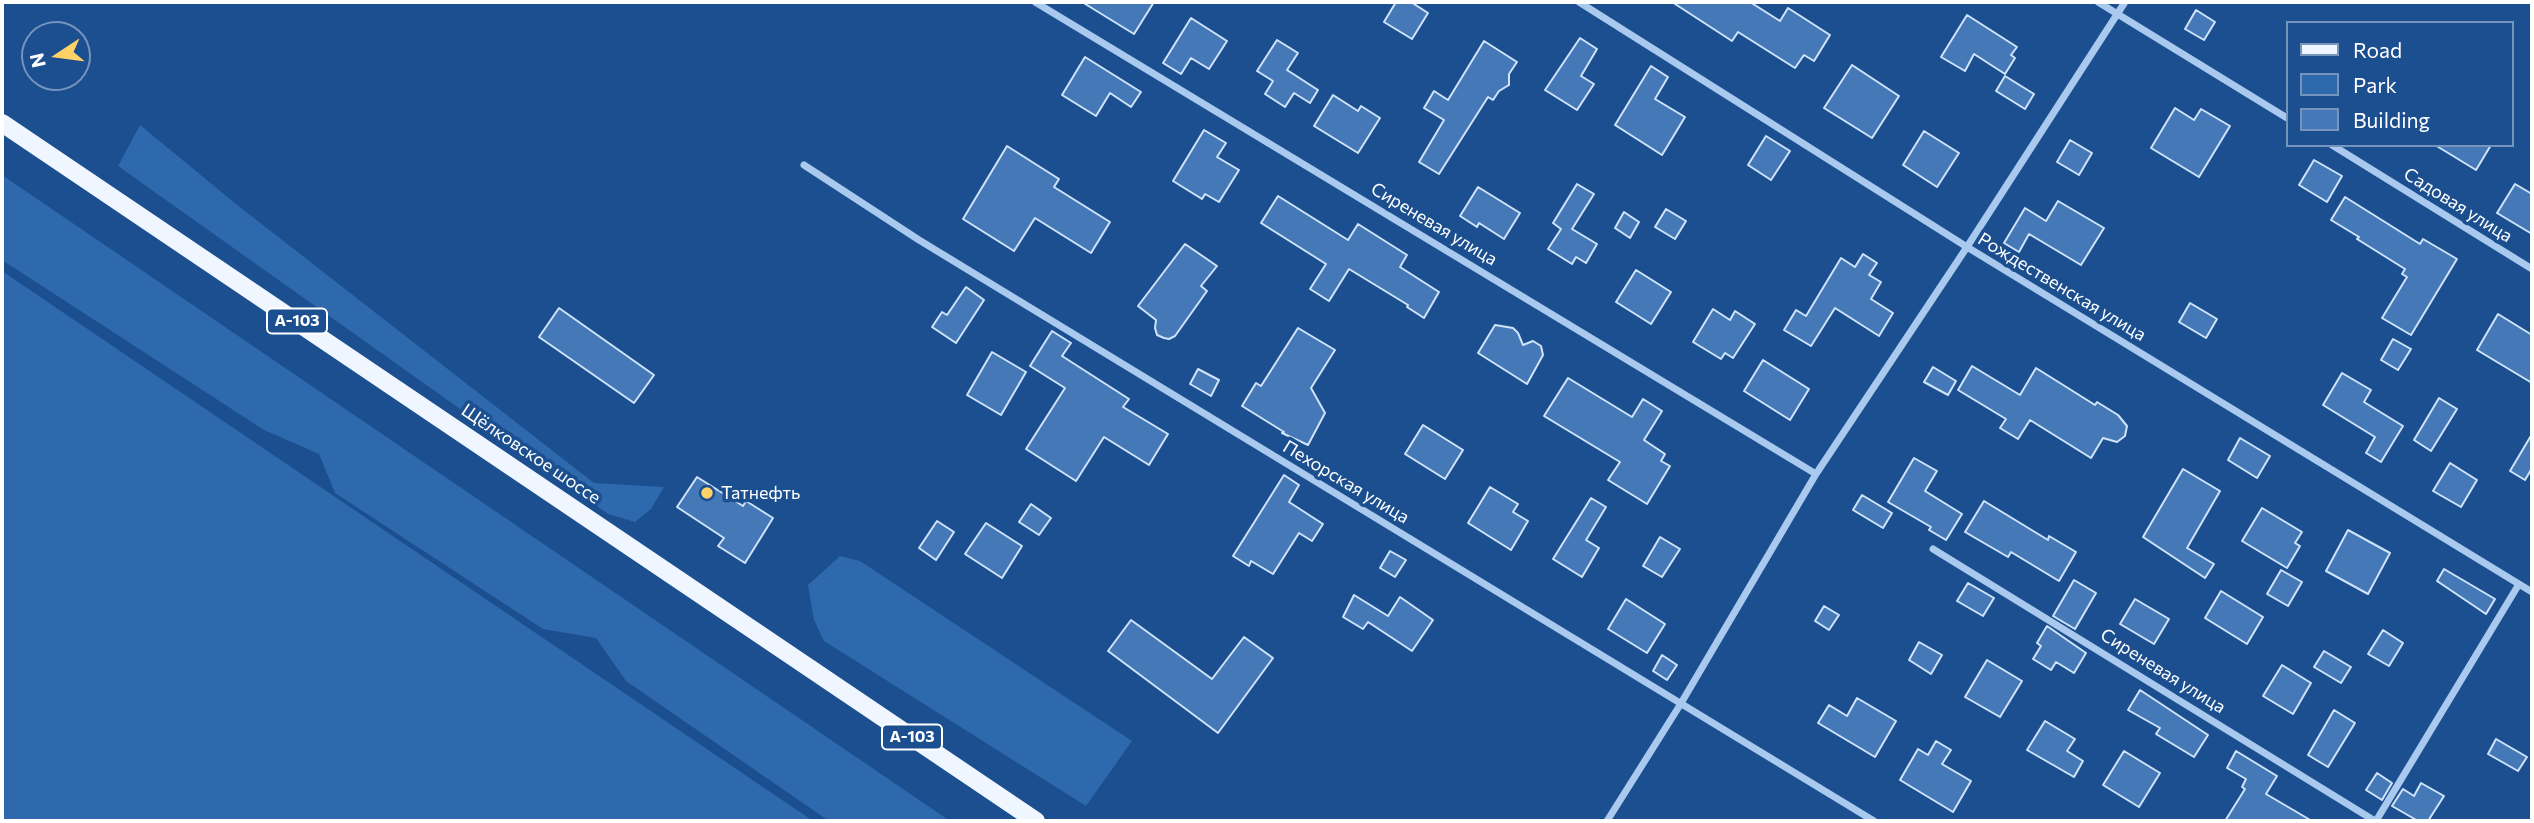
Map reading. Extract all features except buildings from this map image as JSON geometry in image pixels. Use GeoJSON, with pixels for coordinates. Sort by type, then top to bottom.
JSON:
{"type":"FeatureCollection","features":[{"type":"Feature","properties":{"kind":"main road","name":"Щёлковское шоссе"},"geometry":{"type":"LineString","coordinates":[[2,123],[1036,821]]}},
{"type":"Feature","properties":{"kind":"street","name":"Сиреневая улица"},"geometry":{"type":"LineString","coordinates":[[1035,2],[1816,474]]}},
{"type":"Feature","properties":{"kind":"street","name":"Рождественская улица"},"geometry":{"type":"LineString","coordinates":[[1579,2],[1967,247],[2532,592]]}},
{"type":"Feature","properties":{"kind":"street"},"geometry":{"type":"LineString","coordinates":[[2098,2],[2286,117]]}},
{"type":"Feature","properties":{"kind":"street"},"geometry":{"type":"LineString","coordinates":[[1607,821],[1680,705],[1816,474],[2125,2]]}},
{"type":"Feature","properties":{"kind":"street","name":"Садовая улица"},"geometry":{"type":"LineString","coordinates":[[2335,147],[2532,269]]}},
{"type":"Feature","properties":{"kind":"street","name":"Пехорская улица"},"geometry":{"type":"LineString","coordinates":[[804,165],[919,240],[1874,821]]}},
{"type":"Feature","properties":{"kind":"street","name":"Сиреневая улица"},"geometry":{"type":"LineString","coordinates":[[1933,549],[2375,821]]}},
{"type":"Feature","properties":{"kind":"street"},"geometry":{"type":"LineString","coordinates":[[2375,821],[2519,584]]}},
{"type":"Feature","properties":{"kind":"green space"},"geometry":{"type":"Polygon","coordinates":[[[140,125],[236,204],[594,483],[664,487],[651,509],[635,522],[608,514],[118,166],[140,125]]]}},
{"type":"Feature","properties":{"kind":"green space"},"geometry":{"type":"Polygon","coordinates":[[[2,175],[950,821],[829,821],[626,681],[596,638],[543,629],[335,493],[319,454],[264,430],[2,260],[2,175]]]}},
{"type":"Feature","properties":{"kind":"green space"},"geometry":{"type":"Polygon","coordinates":[[[2,271],[813,821],[2,821],[2,271]]]}},
{"type":"Feature","properties":{"kind":"green space"},"geometry":{"type":"Polygon","coordinates":[[[840,556],[860,561],[1132,741],[1086,806],[824,641],[814,620],[808,585],[840,556]]]}},
{"type":"Feature","properties":{"kind":"place","name":"Татнефть"},"geometry":{"type":"Point","coordinates":[707,493]}}]}
